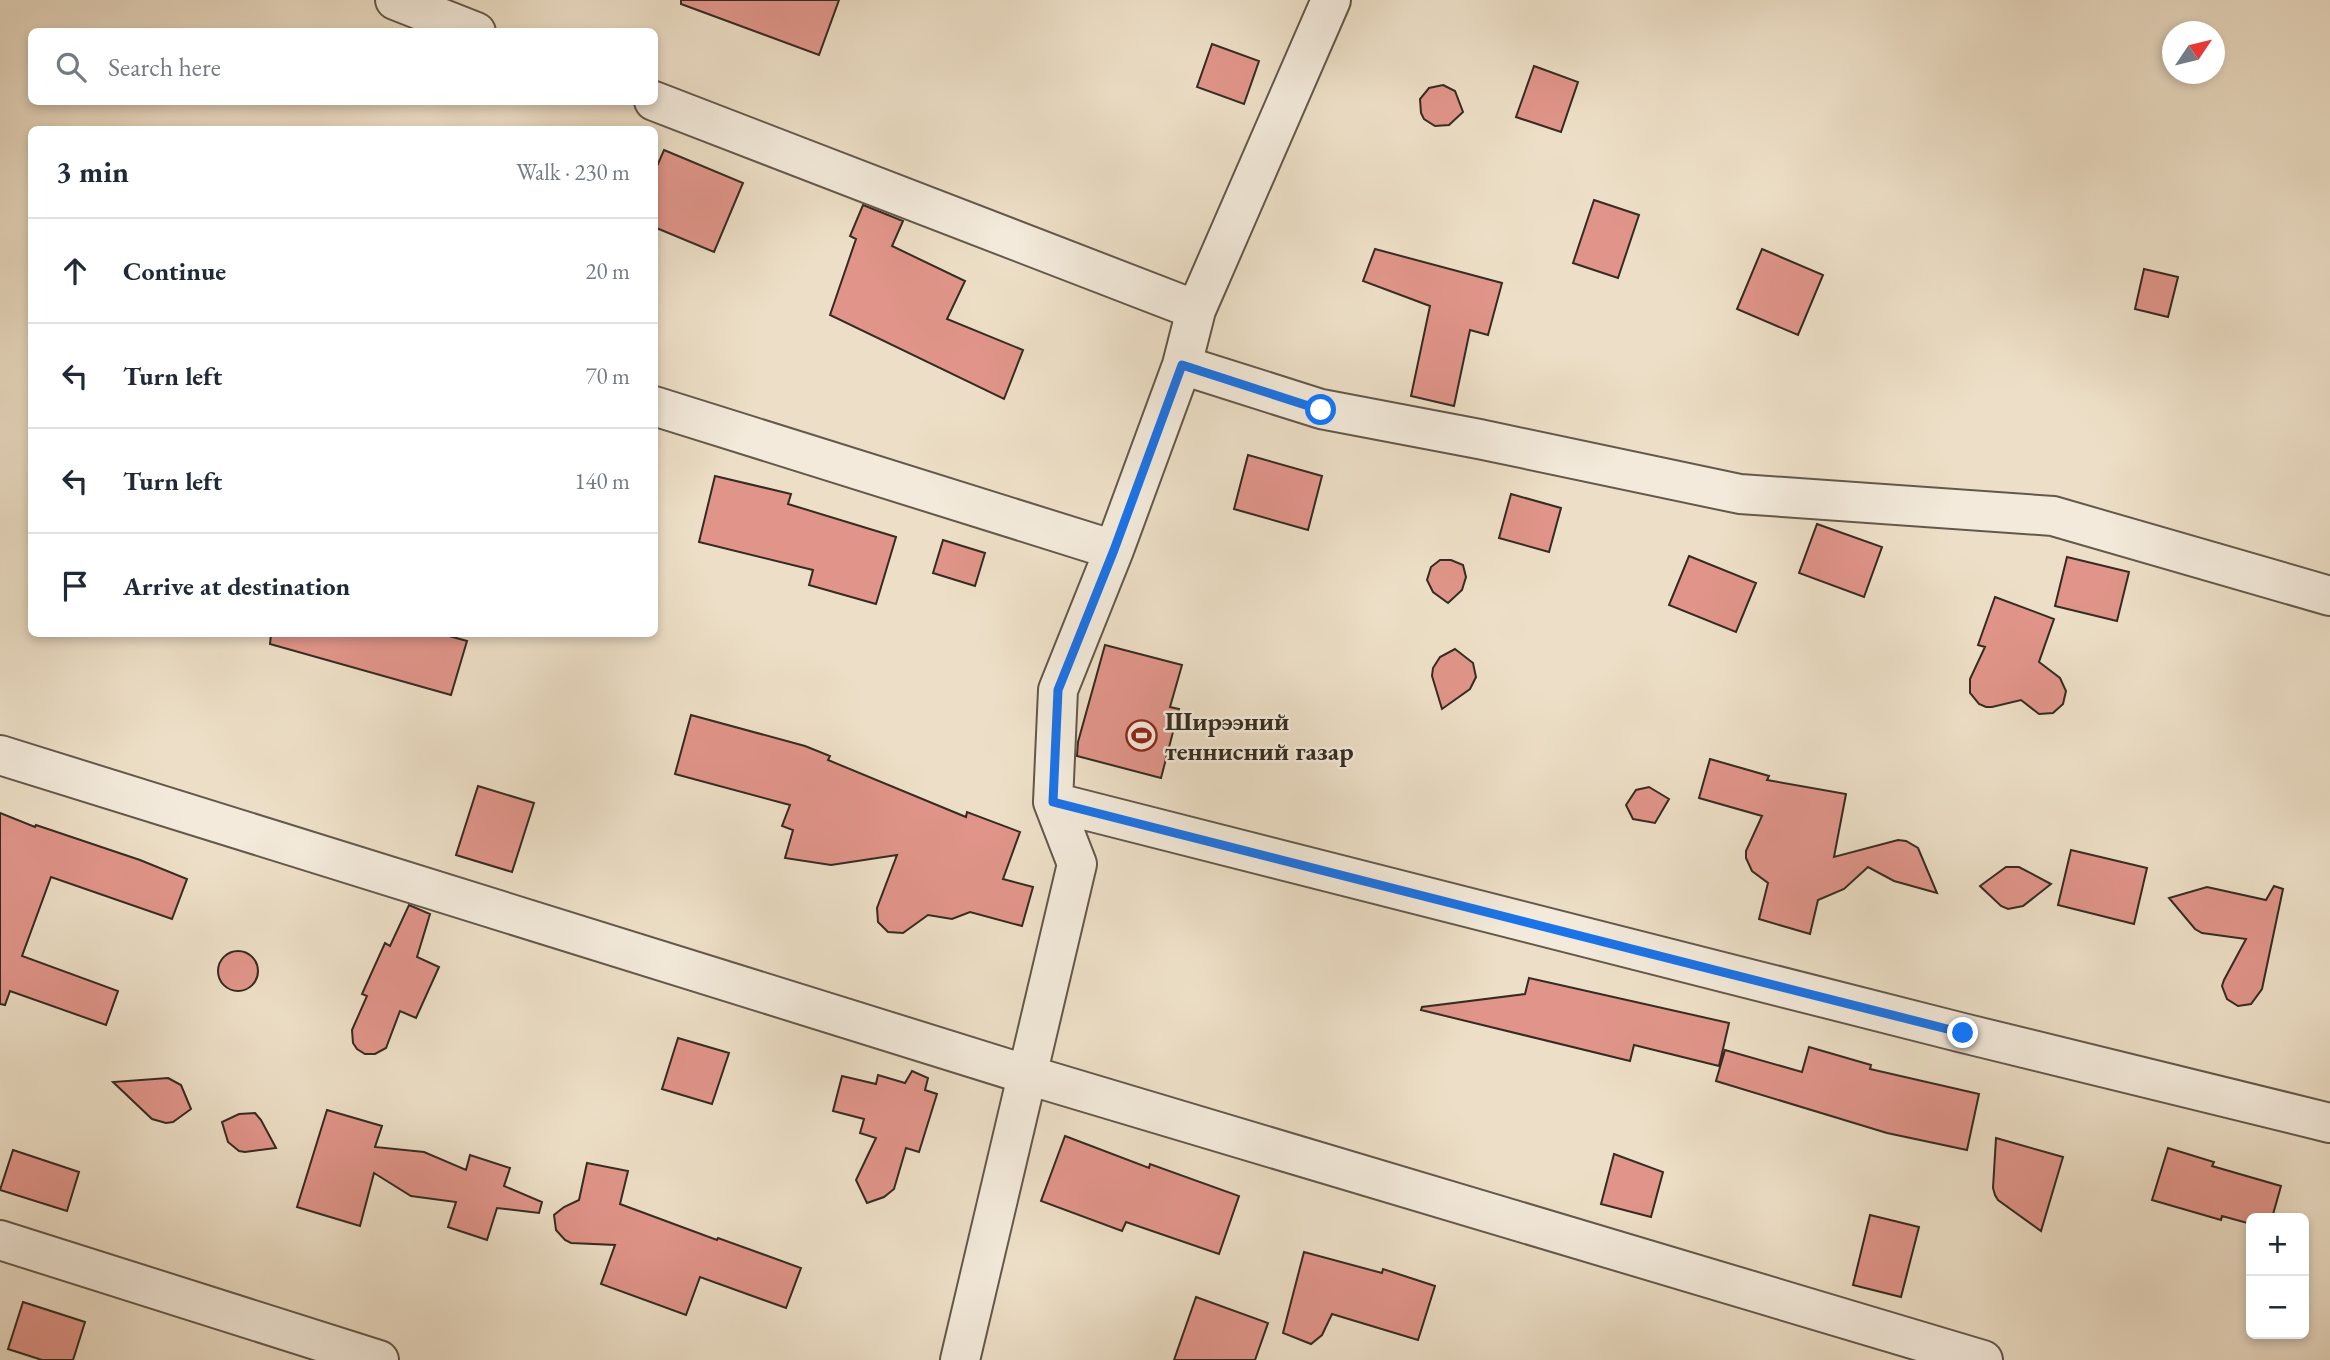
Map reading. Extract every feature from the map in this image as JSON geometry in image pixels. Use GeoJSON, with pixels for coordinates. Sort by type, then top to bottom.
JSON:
{"type":"FeatureCollection","features":[{"type":"Feature","properties":{"kind":"street"},"geometry":{"type":"LineString","coordinates":[[395,0],[466,28]]}},
{"type":"Feature","properties":{"kind":"street"},"geometry":{"type":"LineString","coordinates":[[960,1360],[1077,864],[1053,802],[1058,690],[1114,550],[1182,365],[1196,310],[1331,0]]}},
{"type":"Feature","properties":{"kind":"street"},"geometry":{"type":"LineString","coordinates":[[658,103],[1196,310]]}},
{"type":"Feature","properties":{"kind":"street"},"geometry":{"type":"LineString","coordinates":[[1182,365],[1321,410],[1479,439],[1740,494],[2053,516],[2330,596]]}},
{"type":"Feature","properties":{"kind":"street"},"geometry":{"type":"LineString","coordinates":[[658,407],[1114,550]]}},
{"type":"Feature","properties":{"kind":"street"},"geometry":{"type":"LineString","coordinates":[[0,755],[1028,1075],[1983,1360]]}},
{"type":"Feature","properties":{"kind":"street"},"geometry":{"type":"LineString","coordinates":[[1053,802],[2330,1123]]}},
{"type":"Feature","properties":{"kind":"street"},"geometry":{"type":"LineString","coordinates":[[0,1240],[379,1360]]}},
{"type":"Feature","properties":{"kind":"building"},"geometry":{"type":"Polygon","coordinates":[[[681,0],[839,0],[819,55],[681,4],[681,0]]]}},
{"type":"Feature","properties":{"kind":"building"},"geometry":{"type":"Polygon","coordinates":[[[1212,44],[1259,61],[1244,104],[1197,87],[1212,44]]]}},
{"type":"Feature","properties":{"kind":"building"},"geometry":{"type":"Polygon","coordinates":[[[1534,66],[1578,82],[1561,132],[1516,117],[1534,66]]]}},
{"type":"Feature","properties":{"kind":"building"},"geometry":{"type":"Polygon","coordinates":[[[1443,85],[1455,91],[1463,112],[1449,125],[1435,126],[1424,119],[1420,99],[1429,88],[1443,85]]]}},
{"type":"Feature","properties":{"kind":"building"},"geometry":{"type":"Polygon","coordinates":[[[664,150],[743,183],[714,252],[658,229],[658,164],[664,150]]]}},
{"type":"Feature","properties":{"kind":"building"},"geometry":{"type":"Polygon","coordinates":[[[1594,200],[1639,215],[1618,278],[1573,263],[1594,200]]]}},
{"type":"Feature","properties":{"kind":"building"},"geometry":{"type":"Polygon","coordinates":[[[863,205],[903,221],[892,246],[965,281],[947,319],[1023,350],[1004,399],[830,315],[856,239],[850,236],[863,205]]]}},
{"type":"Feature","properties":{"kind":"building"},"geometry":{"type":"Polygon","coordinates":[[[1375,249],[1502,283],[1488,335],[1470,330],[1454,406],[1411,396],[1430,306],[1363,281],[1375,249]]]}},
{"type":"Feature","properties":{"kind":"building"},"geometry":{"type":"Polygon","coordinates":[[[1762,249],[1823,275],[1798,335],[1737,309],[1762,249]]]}},
{"type":"Feature","properties":{"kind":"building"},"geometry":{"type":"Polygon","coordinates":[[[2144,269],[2178,277],[2168,317],[2135,309],[2144,269]]]}},
{"type":"Feature","properties":{"kind":"building"},"geometry":{"type":"Polygon","coordinates":[[[1248,455],[1322,476],[1308,530],[1234,509],[1248,455]]]}},
{"type":"Feature","properties":{"kind":"building"},"geometry":{"type":"Polygon","coordinates":[[[715,476],[791,494],[788,504],[896,537],[876,604],[809,585],[813,570],[699,542],[715,476]]]}},
{"type":"Feature","properties":{"kind":"building"},"geometry":{"type":"Polygon","coordinates":[[[1511,494],[1561,508],[1549,552],[1499,538],[1511,494]]]}},
{"type":"Feature","properties":{"kind":"building"},"geometry":{"type":"Polygon","coordinates":[[[1817,524],[1882,547],[1864,597],[1799,573],[1817,524]]]}},
{"type":"Feature","properties":{"kind":"building"},"geometry":{"type":"Polygon","coordinates":[[[943,540],[985,553],[975,586],[933,573],[943,540]]]}},
{"type":"Feature","properties":{"kind":"building"},"geometry":{"type":"Polygon","coordinates":[[[1689,556],[1756,583],[1736,632],[1669,605],[1689,556]]]}},
{"type":"Feature","properties":{"kind":"building"},"geometry":{"type":"Polygon","coordinates":[[[2067,557],[2129,572],[2117,621],[2055,606],[2067,557]]]}},
{"type":"Feature","properties":{"kind":"building"},"geometry":{"type":"Polygon","coordinates":[[[1440,560],[1451,560],[1463,565],[1466,577],[1462,590],[1448,603],[1433,592],[1427,580],[1431,567],[1440,560]]]}},
{"type":"Feature","properties":{"kind":"building"},"geometry":{"type":"Polygon","coordinates":[[[1995,597],[2054,619],[2039,662],[2060,678],[2066,691],[2063,704],[2053,713],[2039,714],[2021,700],[1986,707],[1979,704],[1970,693],[1970,679],[1985,647],[1978,645],[1995,597]]]}},
{"type":"Feature","properties":{"kind":"building"},"geometry":{"type":"Polygon","coordinates":[[[271,637],[453,637],[467,641],[451,695],[270,644],[271,637]]]}},
{"type":"Feature","properties":{"kind":"building"},"geometry":{"type":"Polygon","coordinates":[[[1105,645],[1182,665],[1170,707],[1179,709],[1161,778],[1077,756],[1078,742],[1105,645]]]}},
{"type":"Feature","properties":{"kind":"building"},"geometry":{"type":"Polygon","coordinates":[[[1455,649],[1473,663],[1476,677],[1470,689],[1442,709],[1432,676],[1433,668],[1440,657],[1455,649]]]}},
{"type":"Feature","properties":{"kind":"building"},"geometry":{"type":"Polygon","coordinates":[[[691,715],[805,746],[830,756],[828,760],[966,817],[967,812],[1020,832],[1003,879],[1033,887],[1022,926],[970,912],[952,919],[928,915],[903,933],[888,932],[878,922],[877,908],[897,855],[831,865],[785,858],[793,830],[782,826],[790,805],[675,774],[691,715]]]}},
{"type":"Feature","properties":{"kind":"building"},"geometry":{"type":"Polygon","coordinates":[[[1710,759],[1769,776],[1767,780],[1846,794],[1834,857],[1898,840],[1906,841],[1918,848],[1937,893],[1894,881],[1868,867],[1844,889],[1818,900],[1810,934],[1759,919],[1768,883],[1752,871],[1746,851],[1762,816],[1699,798],[1710,759]]]}},
{"type":"Feature","properties":{"kind":"building"},"geometry":{"type":"Polygon","coordinates":[[[478,786],[534,803],[512,872],[456,855],[478,786]]]}},
{"type":"Feature","properties":{"kind":"building"},"geometry":{"type":"Polygon","coordinates":[[[1649,787],[1669,799],[1655,823],[1633,819],[1626,805],[1636,790],[1649,787]]]}},
{"type":"Feature","properties":{"kind":"building"},"geometry":{"type":"Polygon","coordinates":[[[0,813],[35,827],[36,825],[140,860],[187,879],[172,919],[51,877],[22,956],[118,991],[106,1025],[10,991],[5,1005],[0,1004],[0,813]]]}},
{"type":"Feature","properties":{"kind":"building"},"geometry":{"type":"Polygon","coordinates":[[[2071,850],[2147,868],[2134,924],[2058,905],[2071,850]]]}},
{"type":"Feature","properties":{"kind":"building"},"geometry":{"type":"Polygon","coordinates":[[[2006,867],[2019,867],[2051,884],[2023,906],[2008,909],[2001,906],[1980,886],[2006,867]]]}},
{"type":"Feature","properties":{"kind":"building"},"geometry":{"type":"Polygon","coordinates":[[[2274,886],[2283,889],[2262,989],[2251,1004],[2238,1006],[2227,999],[2222,986],[2246,939],[2202,933],[2195,929],[2169,898],[2207,887],[2266,900],[2274,886]]]}},
{"type":"Feature","properties":{"kind":"building"},"geometry":{"type":"Polygon","coordinates":[[[409,905],[430,914],[417,957],[439,967],[416,1018],[400,1011],[386,1048],[375,1054],[365,1054],[353,1043],[352,1030],[367,996],[362,994],[385,943],[390,946],[409,905]]]}},
{"type":"Feature","properties":{"kind":"building"},"geometry":{"type":"Polygon","coordinates":[[[238,951],[252,957],[258,971],[252,985],[238,991],[224,985],[218,971],[224,957],[238,951]]]}},
{"type":"Feature","properties":{"kind":"building"},"geometry":{"type":"Polygon","coordinates":[[[1529,978],[1729,1023],[1719,1066],[1634,1045],[1630,1061],[1421,1010],[1422,1007],[1525,994],[1529,978]]]}},
{"type":"Feature","properties":{"kind":"building"},"geometry":{"type":"Polygon","coordinates":[[[678,1038],[729,1053],[712,1104],[662,1089],[678,1038]]]}},
{"type":"Feature","properties":{"kind":"building"},"geometry":{"type":"Polygon","coordinates":[[[1809,1047],[1871,1065],[1870,1069],[1979,1094],[1967,1150],[1887,1133],[1716,1081],[1725,1050],[1802,1072],[1809,1047]]]}},
{"type":"Feature","properties":{"kind":"building"},"geometry":{"type":"Polygon","coordinates":[[[912,1071],[928,1078],[925,1090],[937,1094],[919,1152],[906,1148],[894,1189],[884,1197],[867,1203],[856,1180],[876,1138],[860,1133],[864,1119],[833,1111],[842,1076],[876,1084],[878,1075],[905,1083],[912,1071]]]}},
{"type":"Feature","properties":{"kind":"building"},"geometry":{"type":"Polygon","coordinates":[[[168,1078],[181,1085],[191,1109],[173,1122],[166,1123],[152,1119],[113,1082],[168,1078]]]}},
{"type":"Feature","properties":{"kind":"building"},"geometry":{"type":"Polygon","coordinates":[[[327,1110],[382,1126],[375,1147],[424,1152],[466,1170],[470,1155],[510,1168],[504,1186],[542,1202],[539,1213],[497,1208],[487,1240],[448,1227],[456,1202],[411,1196],[374,1173],[360,1226],[297,1207],[327,1110]]]}},
{"type":"Feature","properties":{"kind":"building"},"geometry":{"type":"Polygon","coordinates":[[[255,1113],[276,1148],[239,1151],[228,1142],[222,1122],[239,1114],[255,1113]]]}},
{"type":"Feature","properties":{"kind":"building"},"geometry":{"type":"Polygon","coordinates":[[[1065,1136],[1149,1168],[1150,1164],[1239,1196],[1219,1254],[1126,1222],[1122,1231],[1041,1201],[1065,1136]]]}},
{"type":"Feature","properties":{"kind":"building"},"geometry":{"type":"Polygon","coordinates":[[[1996,1138],[2063,1157],[2041,1231],[1995,1195],[1993,1188],[1996,1138]]]}},
{"type":"Feature","properties":{"kind":"building"},"geometry":{"type":"Polygon","coordinates":[[[2168,1148],[2214,1162],[2212,1166],[2281,1186],[2273,1213],[2246,1213],[2246,1223],[2222,1216],[2221,1220],[2152,1200],[2168,1148]]]}},
{"type":"Feature","properties":{"kind":"building"},"geometry":{"type":"Polygon","coordinates":[[[13,1150],[79,1172],[67,1211],[0,1190],[13,1150]]]}},
{"type":"Feature","properties":{"kind":"building"},"geometry":{"type":"Polygon","coordinates":[[[1614,1154],[1663,1172],[1651,1217],[1601,1204],[1614,1154]]]}},
{"type":"Feature","properties":{"kind":"building"},"geometry":{"type":"Polygon","coordinates":[[[587,1163],[628,1171],[620,1204],[801,1268],[786,1308],[700,1277],[686,1315],[601,1284],[615,1245],[571,1243],[556,1230],[554,1215],[579,1200],[587,1163]]]}},
{"type":"Feature","properties":{"kind":"building"},"geometry":{"type":"Polygon","coordinates":[[[1870,1215],[1919,1227],[1901,1297],[1853,1285],[1870,1215]]]}},
{"type":"Feature","properties":{"kind":"building"},"geometry":{"type":"Polygon","coordinates":[[[1304,1252],[1382,1273],[1383,1269],[1435,1286],[1418,1340],[1332,1314],[1322,1335],[1311,1344],[1283,1333],[1304,1252]]]}},
{"type":"Feature","properties":{"kind":"building"},"geometry":{"type":"Polygon","coordinates":[[[1196,1297],[1268,1323],[1255,1360],[1174,1360],[1196,1297]]]}},
{"type":"Feature","properties":{"kind":"building"},"geometry":{"type":"Polygon","coordinates":[[[23,1302],[85,1322],[73,1360],[42,1360],[8,1349],[23,1302]]]}},
{"type":"Feature","properties":{"kind":"place","name":"Ширээний теннисний газар"},"geometry":{"type":"Point","coordinates":[1142,736]}},
{"type":"Feature","properties":{"kind":"route"},"geometry":{"type":"LineString","coordinates":[[1321,410],[1182,365],[1114,550],[1058,690],[1053,802],[1963,1033]]}}]}
